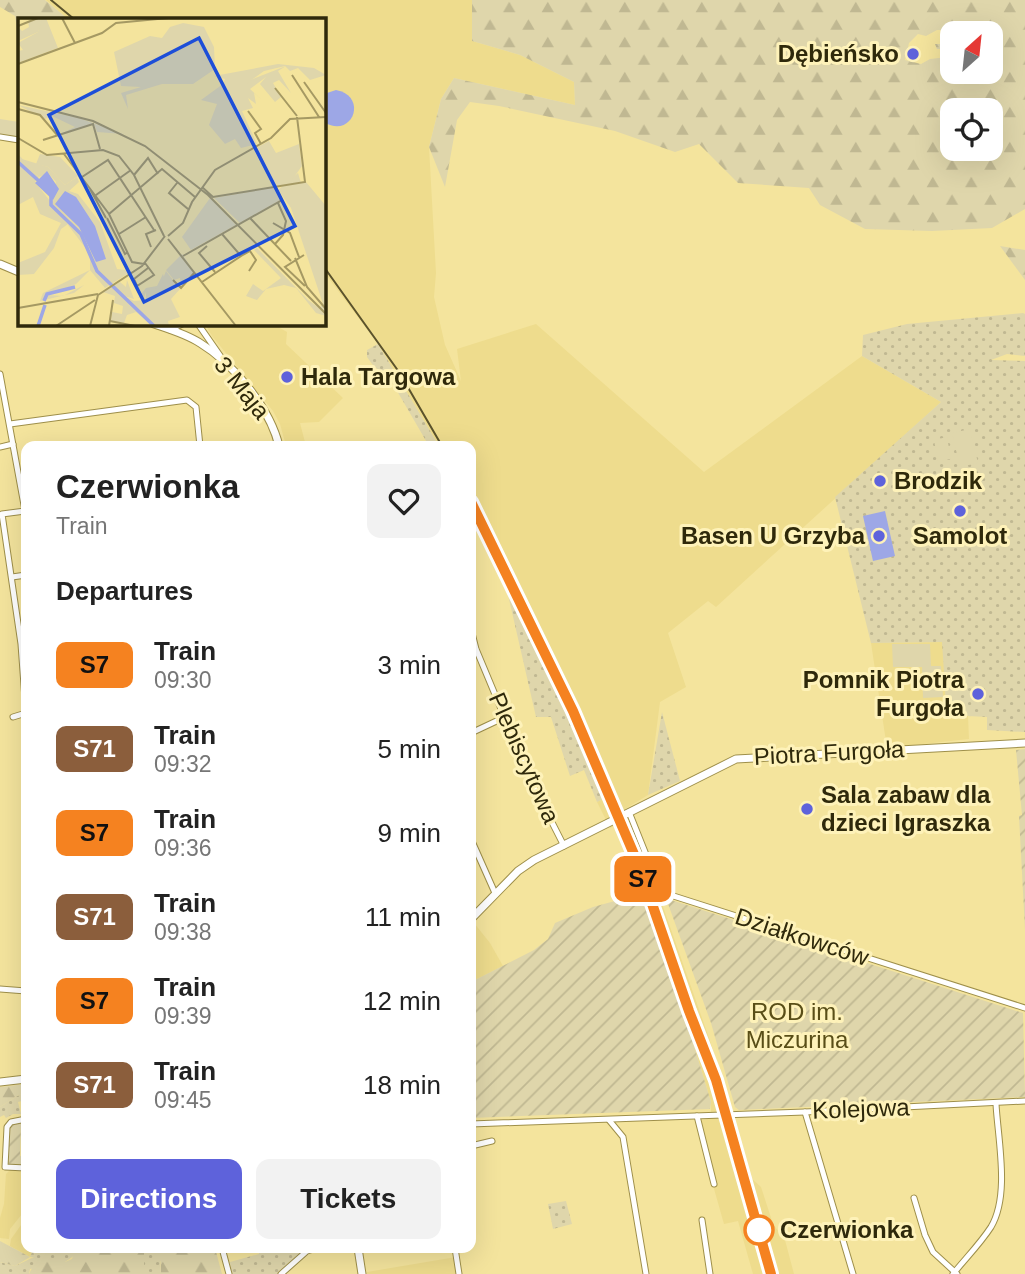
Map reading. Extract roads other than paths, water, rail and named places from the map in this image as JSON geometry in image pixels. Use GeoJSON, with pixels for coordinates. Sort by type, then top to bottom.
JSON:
{"type":"FeatureCollection","features":[{"type":"Feature","properties":{"kind":"street"},"geometry":{"type":"LineString","coordinates":[[0,137],[18,140]]}},
{"type":"Feature","properties":{"kind":"street"},"geometry":{"type":"LineString","coordinates":[[0,264],[18,272]]}},
{"type":"Feature","properties":{"kind":"street","name":"3 Maja"},"geometry":{"type":"LineString","coordinates":[[159,326],[199,342],[225,362],[263,409],[275,430],[278,441]]}},
{"type":"Feature","properties":{"kind":"street"},"geometry":{"type":"LineString","coordinates":[[170,330],[178,326]]}},
{"type":"Feature","properties":{"kind":"street"},"geometry":{"type":"LineString","coordinates":[[199,326],[225,362]]}},
{"type":"Feature","properties":{"kind":"street"},"geometry":{"type":"LineString","coordinates":[[0,374],[21,486]]}},
{"type":"Feature","properties":{"kind":"street"},"geometry":{"type":"LineString","coordinates":[[10,424],[187,400],[195,407],[199,441]]}},
{"type":"Feature","properties":{"kind":"street"},"geometry":{"type":"LineString","coordinates":[[0,447],[13,444]]}},
{"type":"Feature","properties":{"kind":"street"},"geometry":{"type":"LineString","coordinates":[[21,513],[2,514],[21,632]]}},
{"type":"Feature","properties":{"kind":"street"},"geometry":{"type":"LineString","coordinates":[[12,577],[21,576]]}},
{"type":"Feature","properties":{"kind":"street","name":"Plebiscytowa"},"geometry":{"type":"LineString","coordinates":[[476,649],[532,783],[564,846]]}},
{"type":"Feature","properties":{"kind":"street"},"geometry":{"type":"LineString","coordinates":[[13,716],[21,714]]}},
{"type":"Feature","properties":{"kind":"street"},"geometry":{"type":"LineString","coordinates":[[476,731],[505,717]]}},
{"type":"Feature","properties":{"kind":"street","name":"Piotra Furgoła"},"geometry":{"type":"LineString","coordinates":[[476,914],[518,871],[720,766],[746,757],[1025,743]]}},
{"type":"Feature","properties":{"kind":"street","name":"Działkowców"},"geometry":{"type":"LineString","coordinates":[[629,812],[661,892],[1025,1009]]}},
{"type":"Feature","properties":{"kind":"street"},"geometry":{"type":"LineString","coordinates":[[476,850],[495,893]]}},
{"type":"Feature","properties":{"kind":"street"},"geometry":{"type":"LineString","coordinates":[[0,989],[21,991]]}},
{"type":"Feature","properties":{"kind":"street"},"geometry":{"type":"LineString","coordinates":[[0,1082],[21,1080]]}},
{"type":"Feature","properties":{"kind":"street","name":"Kolejowa"},"geometry":{"type":"LineString","coordinates":[[476,1124],[1025,1101]]}},
{"type":"Feature","properties":{"kind":"street"},"geometry":{"type":"LineString","coordinates":[[914,1198],[933,1252],[955,1273],[991,1227],[999,1209],[1002,1191],[996,1104]]}},
{"type":"Feature","properties":{"kind":"street"},"geometry":{"type":"LineString","coordinates":[[805,1112],[853,1274]]}},
{"type":"Feature","properties":{"kind":"street"},"geometry":{"type":"LineString","coordinates":[[697,1116],[714,1184]]}},
{"type":"Feature","properties":{"kind":"street"},"geometry":{"type":"LineString","coordinates":[[609,1119],[623,1137],[646,1274]]}},
{"type":"Feature","properties":{"kind":"street"},"geometry":{"type":"LineString","coordinates":[[21,1120],[11,1122],[7,1126],[5,1167],[21,1168]]}},
{"type":"Feature","properties":{"kind":"street"},"geometry":{"type":"LineString","coordinates":[[476,1145],[492,1141]]}},
{"type":"Feature","properties":{"kind":"street"},"geometry":{"type":"LineString","coordinates":[[702,1220],[710,1274]]}},
{"type":"Feature","properties":{"kind":"street"},"geometry":{"type":"LineString","coordinates":[[223,1253],[229,1274]]}},
{"type":"Feature","properties":{"kind":"street"},"geometry":{"type":"LineString","coordinates":[[281,1274],[305,1253]]}},
{"type":"Feature","properties":{"kind":"street"},"geometry":{"type":"LineString","coordinates":[[359,1253],[362,1274]]}},
{"type":"Feature","properties":{"kind":"street"},"geometry":{"type":"LineString","coordinates":[[456,1253],[459,1274]]}},
{"type":"Feature","properties":{"kind":"water"},"geometry":{"type":"Polygon","coordinates":[[[336,90],[352,100],[353,115],[349,121],[334,126],[326,123],[326,93],[336,90]]]}},
{"type":"Feature","properties":{"kind":"water","name":"Basen U Grzyba"},"geometry":{"type":"Polygon","coordinates":[[[885,511],[895,556],[873,561],[863,516],[885,511]]]}},
{"type":"Feature","properties":{"kind":"railway"},"geometry":{"type":"LineString","coordinates":[[51,0],[73,18]]}},
{"type":"Feature","properties":{"kind":"railway"},"geometry":{"type":"LineString","coordinates":[[326,270],[399,372],[439,441]]}},
{"type":"Feature","properties":{"kind":"railway"},"geometry":{"type":"LineString","coordinates":[[476,512],[581,728],[639,868],[675,968],[707,1070],[765,1274]]}},
{"type":"Feature","properties":{"kind":"train","name":"S7"},"geometry":{"type":"LineString","coordinates":[[476,512],[573,711],[639,866],[716,1080],[771,1274]]}},
{"type":"Feature","properties":{"kind":"place","name":"Dębieńsko"},"geometry":{"type":"Point","coordinates":[913,54]}},
{"type":"Feature","properties":{"kind":"place","name":"Hala Targowa"},"geometry":{"type":"Point","coordinates":[287,377]}},
{"type":"Feature","properties":{"kind":"place","name":"Brodzik"},"geometry":{"type":"Point","coordinates":[880,481]}},
{"type":"Feature","properties":{"kind":"place","name":"Samolot"},"geometry":{"type":"Point","coordinates":[960,511]}},
{"type":"Feature","properties":{"kind":"place","name":"Basen U Grzyba"},"geometry":{"type":"Point","coordinates":[879,536]}},
{"type":"Feature","properties":{"kind":"place","name":"Pomnik Piotra Furgoła"},"geometry":{"type":"Point","coordinates":[978,694]}},
{"type":"Feature","properties":{"kind":"place","name":"Sala zabaw dla dzieci Igraszka"},"geometry":{"type":"Point","coordinates":[807,809]}},
{"type":"Feature","properties":{"kind":"place","name":"Czerwionka"},"geometry":{"type":"Point","coordinates":[759,1230]}},
{"type":"Feature","properties":{"kind":"park label","name":"ROD im. Miczurina"},"geometry":{"type":"Point","coordinates":[797,1026]}}]}
